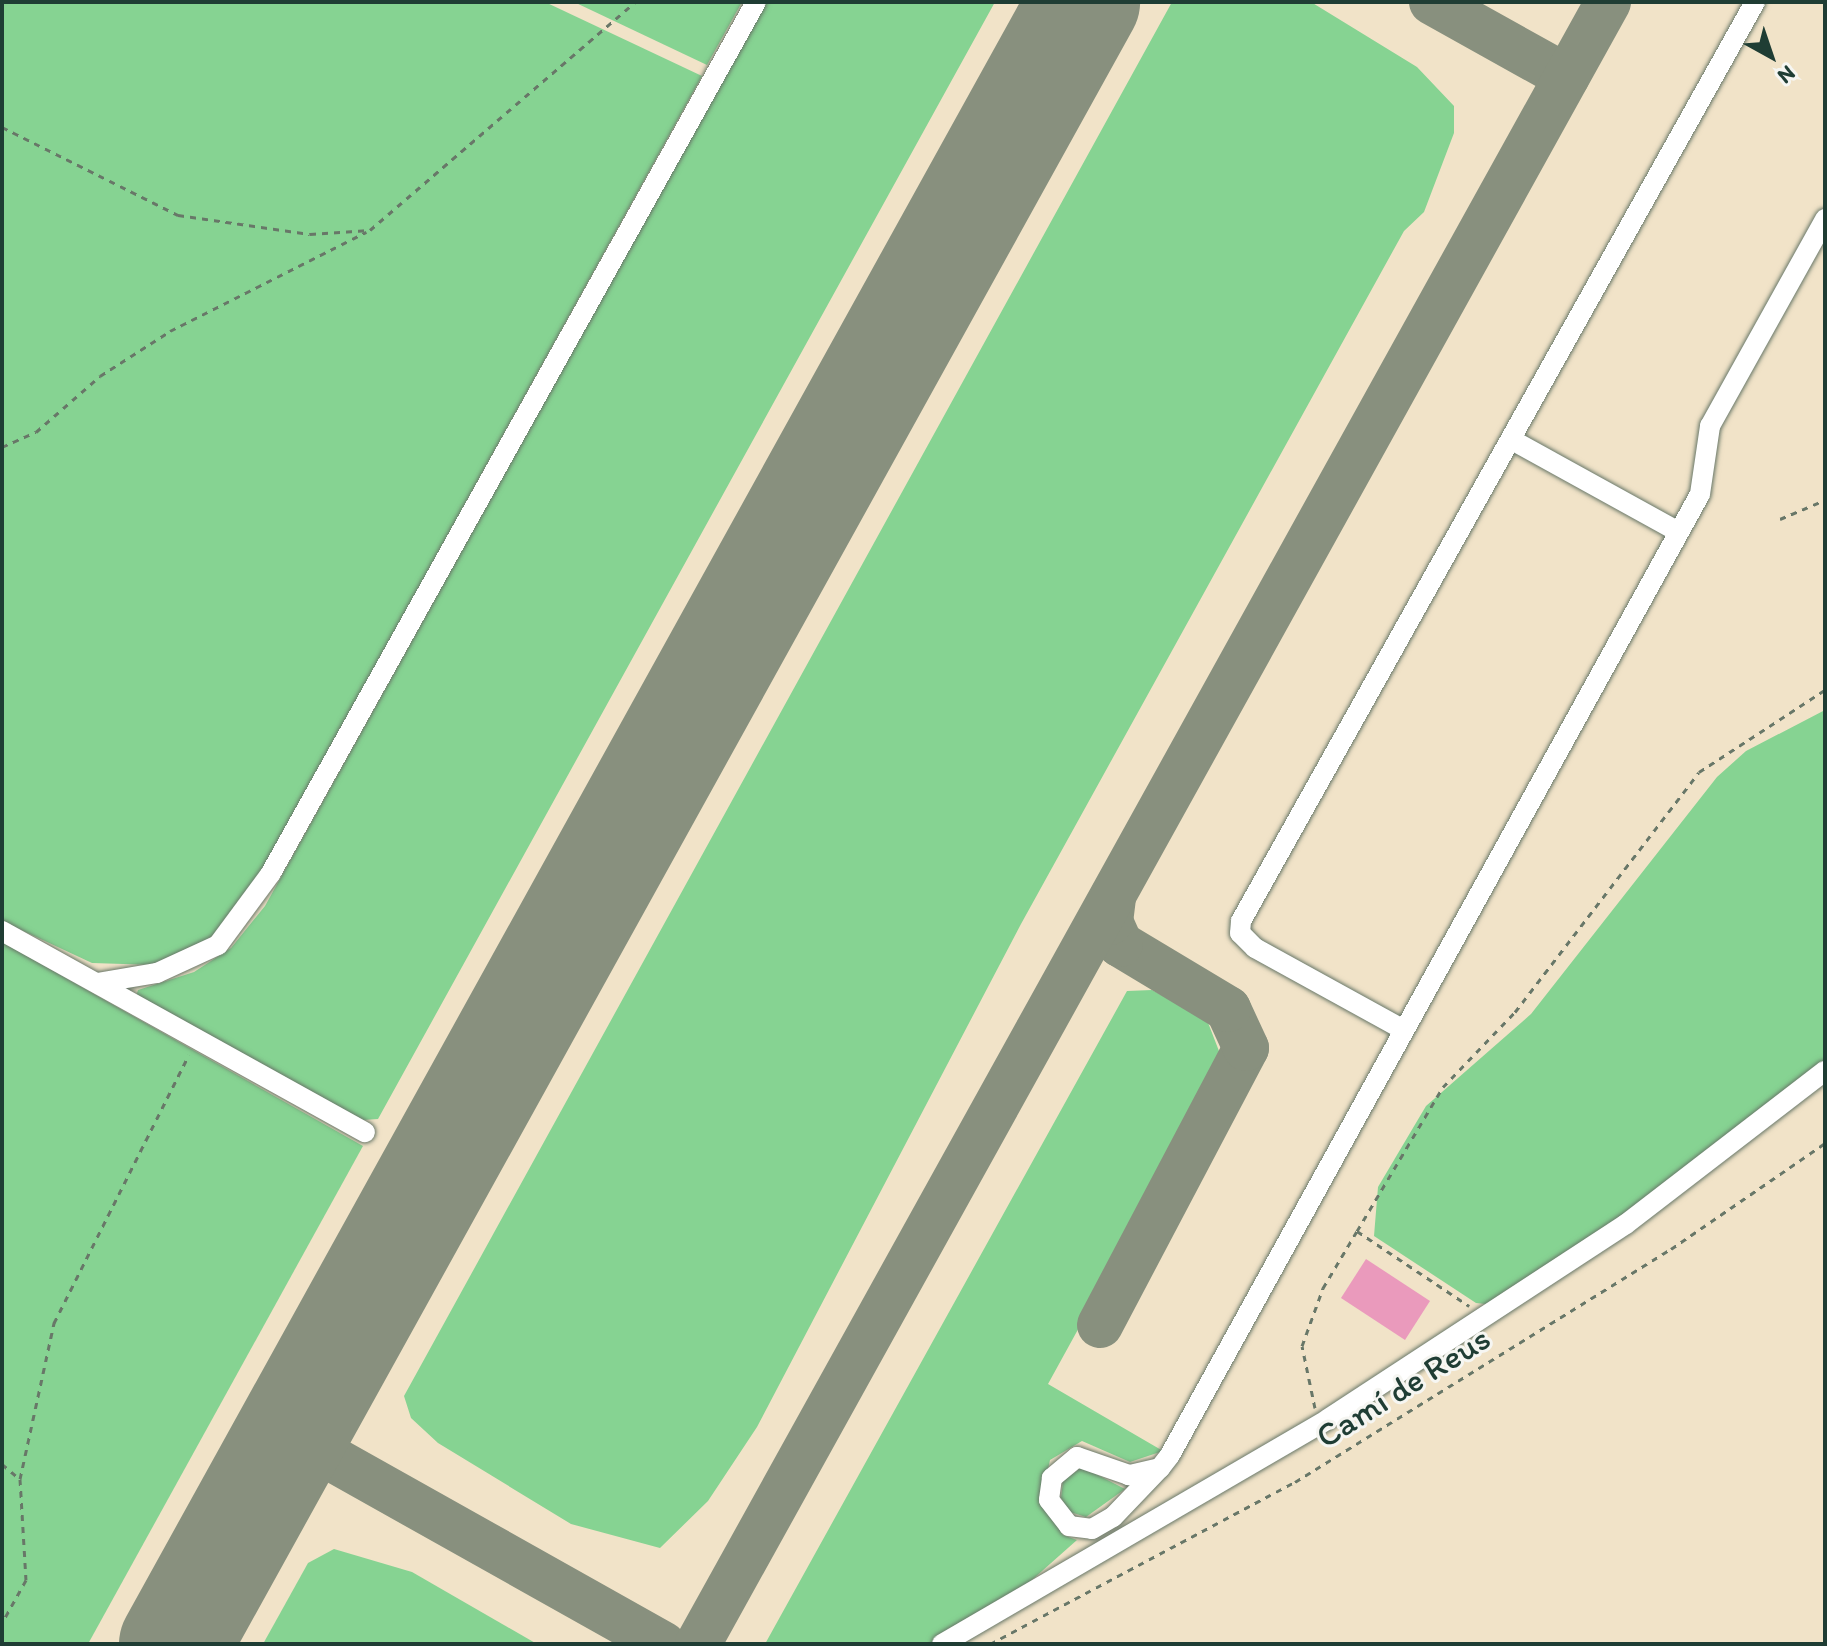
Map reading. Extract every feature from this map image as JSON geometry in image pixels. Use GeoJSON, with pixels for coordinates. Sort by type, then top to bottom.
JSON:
{"type":"FeatureCollection","features":[{"type":"Feature","properties":{"kind":"lane"},"geometry":{"type":"LineString","coordinates":[[97,983],[157,973],[218,945],[271,873],[756,2]]}},
{"type":"Feature","properties":{"kind":"lane"},"geometry":{"type":"LineString","coordinates":[[1404,1030],[1255,948],[1240,933],[1241,921],[1514,441],[1755,2]]}},
{"type":"Feature","properties":{"kind":"lane"},"geometry":{"type":"LineString","coordinates":[[1160,1468],[1129,1475],[1077,1457],[1058,1469],[1049,1500],[1069,1526],[1092,1529],[1160,1468],[1700,494],[1710,426],[1825,219]]}},
{"type":"Feature","properties":{"kind":"lane"},"geometry":{"type":"LineString","coordinates":[[1514,441],[1679,532]]}},
{"type":"Feature","properties":{"kind":"lane"},"geometry":{"type":"LineString","coordinates":[[2,931],[365,1132]]}},
{"type":"Feature","properties":{"kind":"lane"},"geometry":{"type":"LineString","coordinates":[[942,1644],[1328,1419],[1626,1224],[1825,1071]]}},
{"type":"Feature","properties":{"kind":"path"},"geometry":{"type":"LineString","coordinates":[[2,447],[36,432],[100,376],[170,331],[370,230],[635,2]]}},
{"type":"Feature","properties":{"kind":"path"},"geometry":{"type":"LineString","coordinates":[[2,127],[178,215],[310,234],[370,230]]}},
{"type":"Feature","properties":{"kind":"path"},"geometry":{"type":"LineString","coordinates":[[1780,519],[1825,500]]}},
{"type":"Feature","properties":{"kind":"path"},"geometry":{"type":"LineString","coordinates":[[1328,1419],[1309,1404],[1302,1346],[1323,1288],[1443,1087],[1515,1012],[1699,772],[1825,690]]}},
{"type":"Feature","properties":{"kind":"path"},"geometry":{"type":"LineString","coordinates":[[2,1623],[26,1580],[20,1479],[54,1323],[149,1145],[197,1038]]}},
{"type":"Feature","properties":{"kind":"path","name":"Camí de Reus"},"geometry":{"type":"LineString","coordinates":[[990,1644],[1036,1613],[1295,1482],[1671,1249],[1825,1143]]}},
{"type":"Feature","properties":{"kind":"path"},"geometry":{"type":"LineString","coordinates":[[1357,1231],[1487,1315]]}},
{"type":"Feature","properties":{"kind":"path"},"geometry":{"type":"LineString","coordinates":[[2,1464],[20,1479]]}},
{"type":"Feature","properties":{"kind":"green space"},"geometry":{"type":"Polygon","coordinates":[[[2,2],[545,2],[702,76],[250,892],[205,944],[155,965],[92,963],[2,921],[2,2]]]}},
{"type":"Feature","properties":{"kind":"green space"},"geometry":{"type":"Polygon","coordinates":[[[574,2],[742,2],[707,65],[574,2]]]}},
{"type":"Feature","properties":{"kind":"green space"},"geometry":{"type":"Polygon","coordinates":[[[766,2],[995,2],[378,1119],[363,1120],[136,996],[138,990],[194,972],[231,948],[265,906],[766,2]]]}},
{"type":"Feature","properties":{"kind":"green space"},"geometry":{"type":"Polygon","coordinates":[[[1172,2],[1311,2],[1417,67],[1454,106],[1454,133],[1424,212],[1404,231],[1021,924],[757,1427],[708,1501],[660,1548],[571,1524],[438,1443],[411,1418],[404,1396],[1172,2]]]}},
{"type":"Feature","properties":{"kind":"green space"},"geometry":{"type":"Polygon","coordinates":[[[1825,710],[1825,1065],[1528,1291],[1495,1305],[1476,1303],[1374,1236],[1378,1187],[1426,1106],[1531,1014],[1717,777],[1746,751],[1825,710]]]}},
{"type":"Feature","properties":{"kind":"green space"},"geometry":{"type":"Polygon","coordinates":[[[2,942],[363,1146],[88,1644],[2,1644],[2,942]]]}},
{"type":"Feature","properties":{"kind":"green space"},"geometry":{"type":"Polygon","coordinates":[[[1152,990],[1207,1020],[1224,1064],[1048,1384],[1163,1451],[1130,1462],[1082,1441],[1050,1460],[1041,1503],[1063,1535],[1077,1540],[1024,1587],[936,1644],[765,1644],[1127,991],[1152,990]]]}},
{"type":"Feature","properties":{"kind":"green space"},"geometry":{"type":"Polygon","coordinates":[[[1082,1467],[1125,1489],[1086,1517],[1070,1512],[1061,1498],[1063,1481],[1082,1467]]]}},
{"type":"Feature","properties":{"kind":"green space"},"geometry":{"type":"Polygon","coordinates":[[[334,1549],[412,1572],[537,1644],[263,1644],[308,1563],[334,1549]]]}},
{"type":"Feature","properties":{"kind":"building"},"geometry":{"type":"Polygon","coordinates":[[[1366,1259],[1430,1301],[1405,1340],[1341,1298],[1366,1259]]]}},
{"type":"Feature","properties":{"kind":"taxiway"},"geometry":{"type":"LineString","coordinates":[[1432,2],[1567,77]]}},
{"type":"Feature","properties":{"kind":"taxiway"},"geometry":{"type":"LineString","coordinates":[[698,1644],[1608,2]]}},
{"type":"Feature","properties":{"kind":"taxiway"},"geometry":{"type":"LineString","coordinates":[[1100,1325],[1246,1048],[1228,1009],[1120,944],[1110,922],[1113,896]]}},
{"type":"Feature","properties":{"kind":"taxiway"},"geometry":{"type":"LineString","coordinates":[[290,1435],[663,1644]]}},
{"type":"Feature","properties":{"kind":"runway"},"geometry":{"type":"LineString","coordinates":[[175,1644],[1084,2]]}}]}
